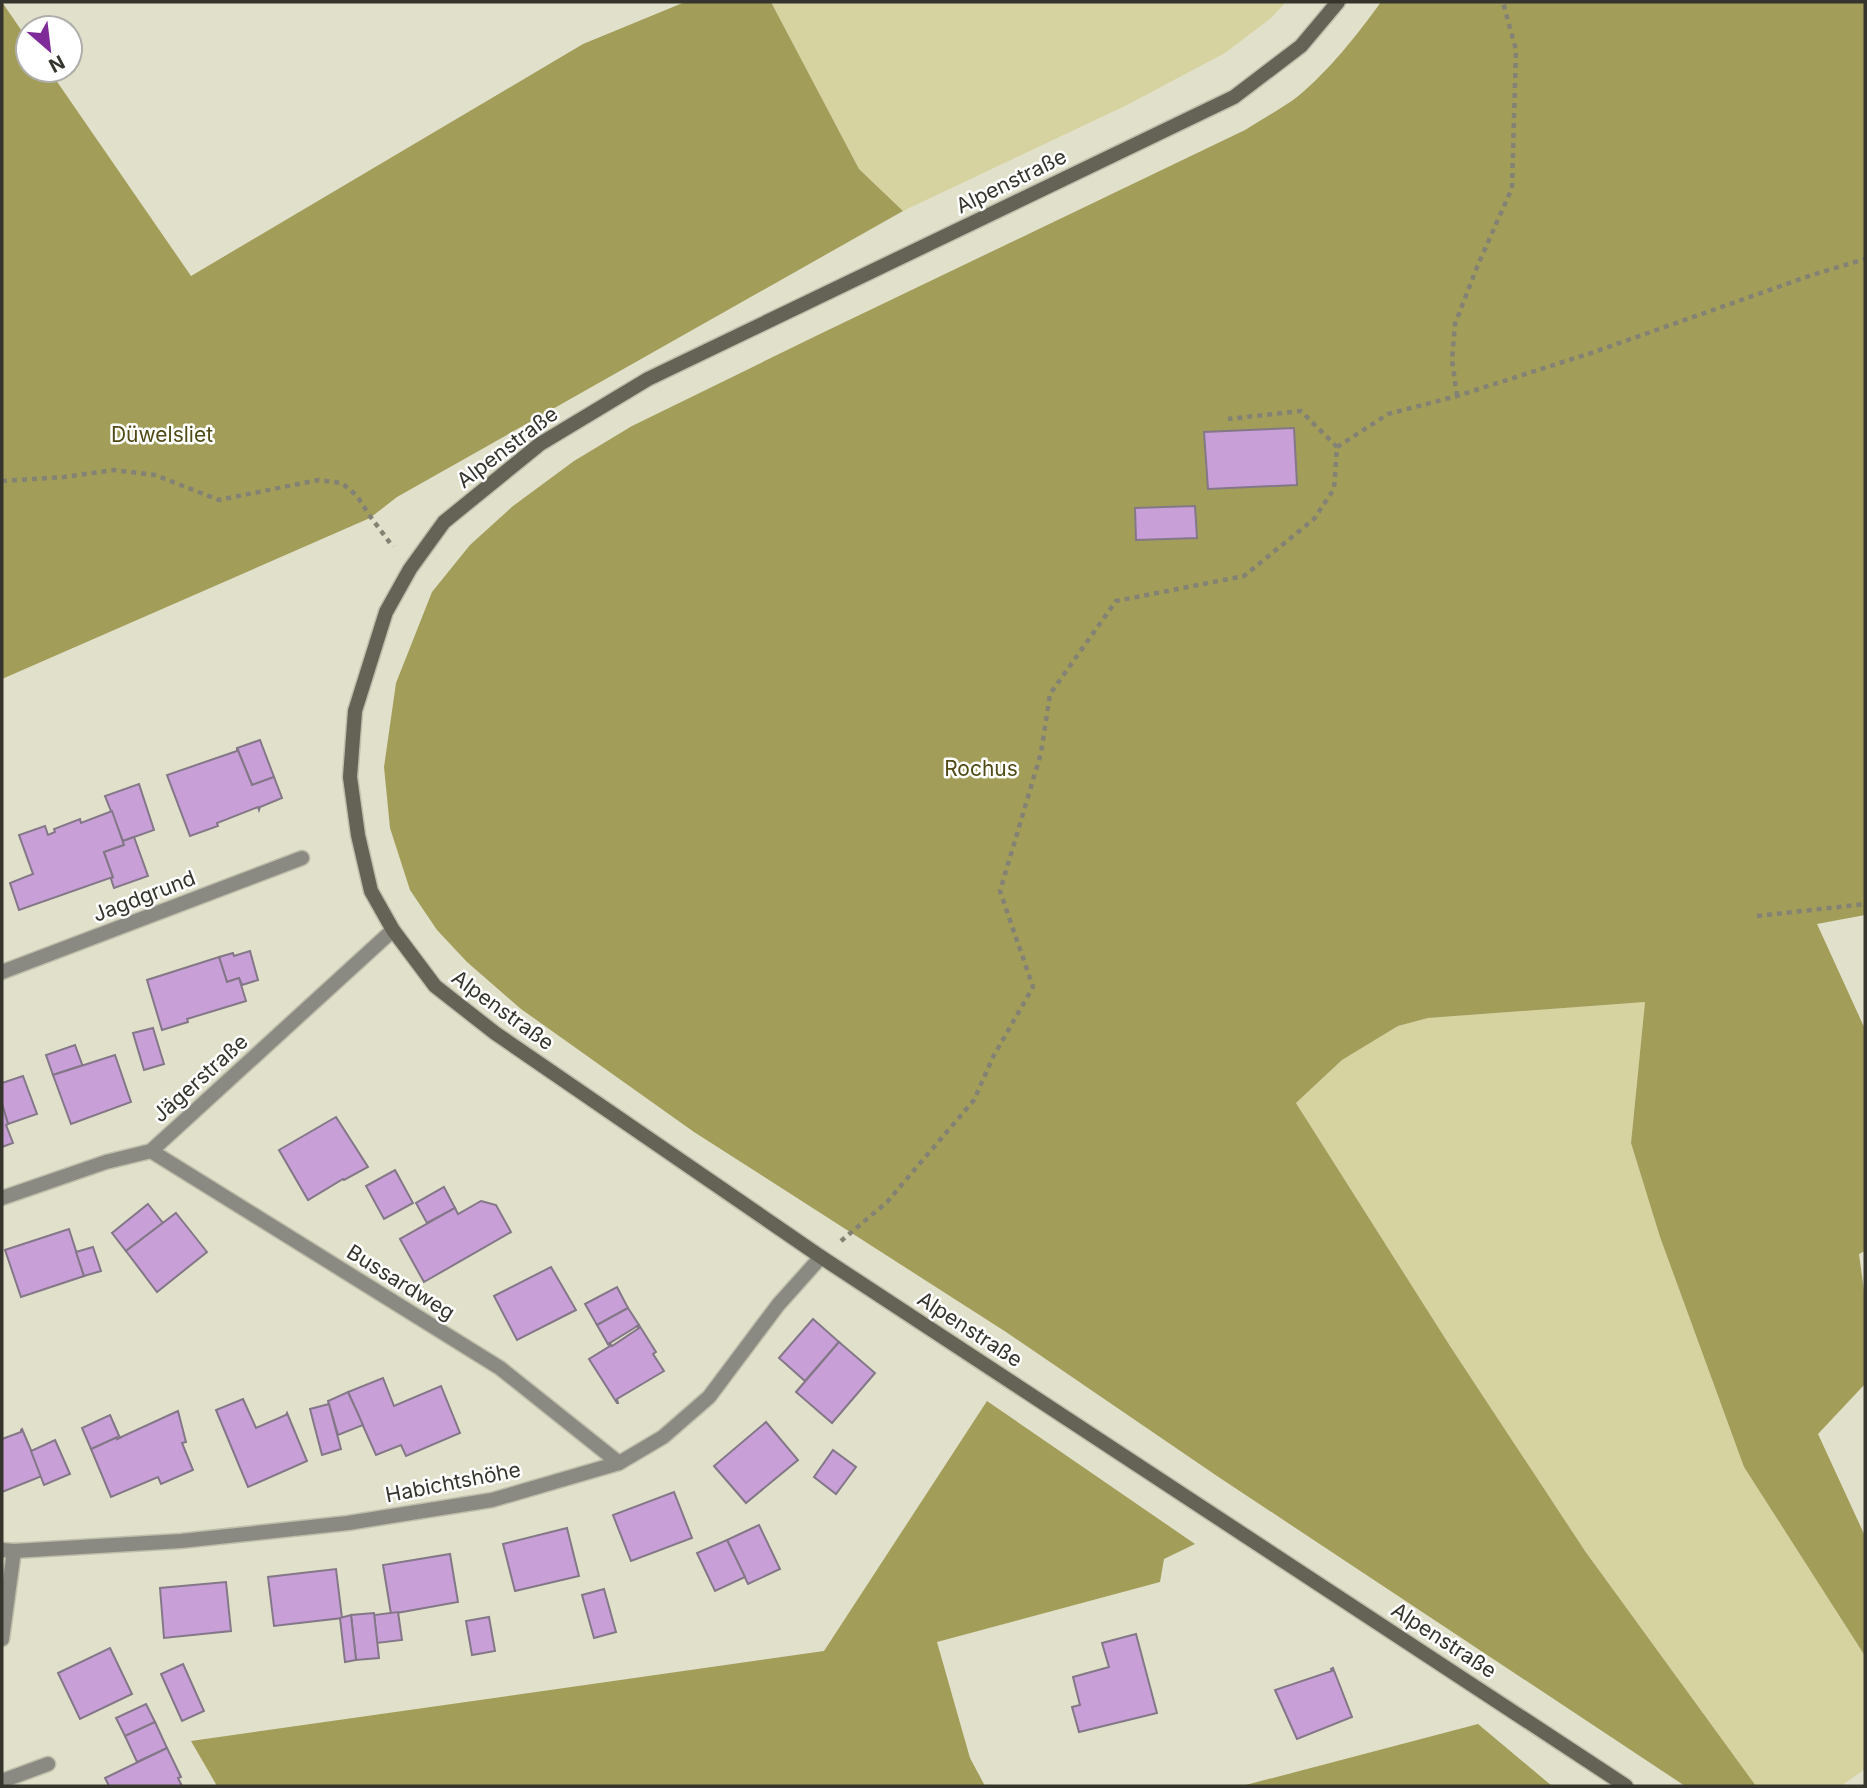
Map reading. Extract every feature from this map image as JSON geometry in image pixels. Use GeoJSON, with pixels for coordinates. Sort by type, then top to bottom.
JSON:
{"type":"FeatureCollection","features":[{"type":"Feature","properties":{"kind":"street","name":"Alpenstraße"},"geometry":{"type":"LineString","coordinates":[[1338,2],[1301,46],[1234,97],[648,379],[540,444],[444,523],[410,569],[386,612],[355,711],[350,777],[358,835],[371,891],[393,930],[435,986],[485,1026],[821,1257],[1626,1786]]}},
{"type":"Feature","properties":{"kind":"street","name":"Jagdgrund"},"geometry":{"type":"LineString","coordinates":[[2,972],[302,859]]}},
{"type":"Feature","properties":{"kind":"street","name":"Jägerstraße"},"geometry":{"type":"LineString","coordinates":[[2,1198],[106,1162],[151,1151],[393,930]]}},
{"type":"Feature","properties":{"kind":"street","name":"Bussardweg"},"geometry":{"type":"LineString","coordinates":[[151,1151],[500,1368],[619,1463]]}},
{"type":"Feature","properties":{"kind":"street","name":"Habichtshöhe"},"geometry":{"type":"LineString","coordinates":[[8,1550],[181,1541],[348,1523],[492,1500],[619,1463],[663,1437],[709,1397],[778,1306],[821,1257]]}},
{"type":"Feature","properties":{"kind":"street"},"geometry":{"type":"LineString","coordinates":[[2,1639],[8,1550]]}},
{"type":"Feature","properties":{"kind":"street"},"geometry":{"type":"LineString","coordinates":[[2,1782],[48,1764]]}},
{"type":"Feature","properties":{"kind":"path"},"geometry":{"type":"LineString","coordinates":[[1457,396],[1452,360],[1455,324],[1512,188],[1516,50],[1503,2]]}},
{"type":"Feature","properties":{"kind":"path"},"geometry":{"type":"LineString","coordinates":[[1337,447],[1388,415],[1594,352],[1812,275],[1865,260]]}},
{"type":"Feature","properties":{"kind":"path"},"geometry":{"type":"LineString","coordinates":[[821,1257],[887,1202],[974,1100],[993,1057],[1033,987],[1000,891],[1041,753],[1051,694],[1116,601],[1244,576],[1314,519],[1335,489],[1337,447],[1301,411],[1228,419]]}},
{"type":"Feature","properties":{"kind":"path"},"geometry":{"type":"LineString","coordinates":[[2,481],[114,470],[155,475],[219,500],[318,480],[342,483],[357,496],[410,569]]}},
{"type":"Feature","properties":{"kind":"path"},"geometry":{"type":"LineString","coordinates":[[1757,916],[1865,904]]}},
{"type":"Feature","properties":{"kind":"shaded area"},"geometry":{"type":"Polygon","coordinates":[[[771,2],[1286,2],[1271,18],[1225,53],[1127,105],[903,211],[859,169],[771,2]]]}},
{"type":"Feature","properties":{"kind":"shaded area"},"geometry":{"type":"Polygon","coordinates":[[[1645,1002],[1631,1143],[1660,1237],[1744,1467],[1865,1656],[1865,1769],[1841,1786],[1756,1786],[1585,1551],[1450,1346],[1296,1103],[1342,1060],[1398,1026],[1428,1018],[1645,1002]]]}},
{"type":"Feature","properties":{"kind":"green space","name":"Düwelsliet"},"geometry":{"type":"Polygon","coordinates":[[[2,2],[14,20],[14,84],[59,84],[191,276],[583,44],[685,2],[771,2],[859,169],[903,211],[397,497],[370,518],[2,679],[2,2]]]}},
{"type":"Feature","properties":{"kind":"green space","name":"Rochus"},"geometry":{"type":"Polygon","coordinates":[[[1381,2],[1865,2],[1865,915],[1817,924],[1865,1029],[1865,1251],[1859,1254],[1865,1298],[1865,1384],[1818,1434],[1865,1536],[1865,1656],[1744,1467],[1660,1237],[1631,1143],[1645,1002],[1428,1018],[1398,1026],[1342,1060],[1296,1103],[1450,1346],[1585,1551],[1756,1786],[1685,1786],[1217,1476],[1006,1332],[694,1132],[521,1009],[467,962],[437,930],[410,890],[390,828],[384,767],[396,683],[432,592],[470,545],[513,506],[574,461],[632,426],[1245,130],[1309,87],[1342,52],[1381,2]]]}},
{"type":"Feature","properties":{"kind":"green space"},"geometry":{"type":"Polygon","coordinates":[[[987,1401],[1195,1544],[1164,1559],[1160,1582],[937,1642],[970,1758],[985,1786],[217,1786],[191,1741],[824,1651],[987,1401]]]}},
{"type":"Feature","properties":{"kind":"green space"},"geometry":{"type":"Polygon","coordinates":[[[1478,1724],[1552,1786],[1242,1786],[1478,1724]]]}},
{"type":"Feature","properties":{"kind":"building"},"geometry":{"type":"Polygon","coordinates":[[[1294,428],[1297,485],[1208,489],[1204,432],[1294,428]]]}},
{"type":"Feature","properties":{"kind":"building"},"geometry":{"type":"Polygon","coordinates":[[[1195,506],[1197,538],[1136,540],[1135,508],[1195,506]]]}},
{"type":"Feature","properties":{"kind":"building"},"geometry":{"type":"Polygon","coordinates":[[[260,740],[274,777],[252,785],[237,748],[260,740]]]}},
{"type":"Feature","properties":{"kind":"building"},"geometry":{"type":"Polygon","coordinates":[[[237,748],[252,785],[274,777],[282,798],[260,807],[259,810],[258,807],[190,836],[167,775],[237,751],[237,748]]]}},
{"type":"Feature","properties":{"kind":"building"},"geometry":{"type":"Polygon","coordinates":[[[139,784],[154,830],[123,841],[105,796],[139,784]]]}},
{"type":"Feature","properties":{"kind":"building"},"geometry":{"type":"Polygon","coordinates":[[[112,811],[124,845],[104,852],[113,877],[19,910],[10,883],[33,874],[19,835],[45,826],[48,835],[55,832],[54,829],[80,819],[81,823],[112,811]]]}},
{"type":"Feature","properties":{"kind":"building"},"geometry":{"type":"Polygon","coordinates":[[[134,837],[148,876],[114,888],[104,852],[124,845],[123,841],[134,837]]]}},
{"type":"Feature","properties":{"kind":"building"},"geometry":{"type":"Polygon","coordinates":[[[250,951],[258,980],[242,985],[239,978],[227,982],[219,957],[250,951]]]}},
{"type":"Feature","properties":{"kind":"building"},"geometry":{"type":"Polygon","coordinates":[[[219,957],[227,982],[239,978],[246,1001],[187,1019],[188,1022],[162,1030],[147,980],[219,957]]]}},
{"type":"Feature","properties":{"kind":"building"},"geometry":{"type":"Polygon","coordinates":[[[153,1028],[164,1064],[144,1070],[133,1033],[153,1028]]]}},
{"type":"Feature","properties":{"kind":"building"},"geometry":{"type":"Polygon","coordinates":[[[75,1045],[83,1067],[53,1075],[46,1055],[75,1045]]]}},
{"type":"Feature","properties":{"kind":"building"},"geometry":{"type":"Polygon","coordinates":[[[115,1055],[131,1102],[71,1124],[53,1075],[115,1055]]]}},
{"type":"Feature","properties":{"kind":"building"},"geometry":{"type":"Polygon","coordinates":[[[23,1076],[37,1114],[8,1124],[2,1104],[2,1083],[23,1076]]]}},
{"type":"Feature","properties":{"kind":"building"},"geometry":{"type":"Polygon","coordinates":[[[2,1104],[13,1143],[2,1147],[2,1104]]]}},
{"type":"Feature","properties":{"kind":"building"},"geometry":{"type":"Polygon","coordinates":[[[336,1117],[368,1167],[308,1200],[279,1150],[336,1117]]]}},
{"type":"Feature","properties":{"kind":"building"},"geometry":{"type":"Polygon","coordinates":[[[395,1170],[413,1203],[384,1219],[366,1186],[395,1170]]]}},
{"type":"Feature","properties":{"kind":"building"},"geometry":{"type":"Polygon","coordinates":[[[444,1187],[455,1208],[427,1223],[416,1203],[444,1187]]]}},
{"type":"Feature","properties":{"kind":"building"},"geometry":{"type":"Polygon","coordinates":[[[481,1201],[496,1205],[511,1232],[424,1282],[400,1239],[455,1208],[458,1214],[481,1201]]]}},
{"type":"Feature","properties":{"kind":"building"},"geometry":{"type":"Polygon","coordinates":[[[148,1204],[163,1223],[126,1251],[112,1233],[148,1204]]]}},
{"type":"Feature","properties":{"kind":"building"},"geometry":{"type":"Polygon","coordinates":[[[176,1213],[207,1252],[157,1292],[126,1251],[176,1213]]]}},
{"type":"Feature","properties":{"kind":"building"},"geometry":{"type":"Polygon","coordinates":[[[69,1229],[84,1276],[21,1297],[5,1250],[69,1229]]]}},
{"type":"Feature","properties":{"kind":"building"},"geometry":{"type":"Polygon","coordinates":[[[93,1247],[101,1271],[84,1276],[76,1252],[93,1247]]]}},
{"type":"Feature","properties":{"kind":"building"},"geometry":{"type":"Polygon","coordinates":[[[551,1267],[576,1310],[517,1340],[494,1296],[551,1267]]]}},
{"type":"Feature","properties":{"kind":"building"},"geometry":{"type":"Polygon","coordinates":[[[617,1287],[628,1308],[597,1325],[585,1304],[617,1287]]]}},
{"type":"Feature","properties":{"kind":"building"},"geometry":{"type":"Polygon","coordinates":[[[628,1308],[639,1325],[608,1344],[597,1325],[628,1308]]]}},
{"type":"Feature","properties":{"kind":"building"},"geometry":{"type":"Polygon","coordinates":[[[813,1319],[839,1342],[805,1381],[779,1358],[813,1319]]]}},
{"type":"Feature","properties":{"kind":"building"},"geometry":{"type":"Polygon","coordinates":[[[639,1325],[664,1371],[617,1399],[617,1403],[589,1359],[610,1346],[608,1344],[612,1346],[639,1328],[639,1325]]]}},
{"type":"Feature","properties":{"kind":"building"},"geometry":{"type":"Polygon","coordinates":[[[839,1342],[875,1373],[832,1423],[796,1392],[839,1342]]]}},
{"type":"Feature","properties":{"kind":"building"},"geometry":{"type":"Polygon","coordinates":[[[383,1378],[394,1406],[441,1386],[460,1433],[406,1456],[401,1445],[376,1455],[348,1392],[383,1378]]]}},
{"type":"Feature","properties":{"kind":"building"},"geometry":{"type":"Polygon","coordinates":[[[348,1392],[363,1425],[338,1435],[328,1401],[348,1392]]]}},
{"type":"Feature","properties":{"kind":"building"},"geometry":{"type":"Polygon","coordinates":[[[243,1399],[256,1428],[287,1413],[307,1461],[248,1487],[216,1410],[243,1399]]]}},
{"type":"Feature","properties":{"kind":"building"},"geometry":{"type":"Polygon","coordinates":[[[329,1404],[341,1449],[322,1455],[310,1409],[329,1404]]]}},
{"type":"Feature","properties":{"kind":"building"},"geometry":{"type":"Polygon","coordinates":[[[178,1411],[186,1442],[182,1443],[193,1470],[161,1484],[158,1477],[111,1497],[91,1449],[178,1411]]]}},
{"type":"Feature","properties":{"kind":"building"},"geometry":{"type":"Polygon","coordinates":[[[110,1415],[120,1438],[91,1449],[82,1428],[110,1415]]]}},
{"type":"Feature","properties":{"kind":"building"},"geometry":{"type":"Polygon","coordinates":[[[766,1422],[798,1460],[746,1503],[714,1466],[766,1422]]]}},
{"type":"Feature","properties":{"kind":"building"},"geometry":{"type":"Polygon","coordinates":[[[22,1429],[42,1476],[2,1492],[2,1439],[21,1432],[22,1429]]]}},
{"type":"Feature","properties":{"kind":"building"},"geometry":{"type":"Polygon","coordinates":[[[55,1440],[70,1474],[44,1485],[31,1451],[55,1440]]]}},
{"type":"Feature","properties":{"kind":"building"},"geometry":{"type":"Polygon","coordinates":[[[833,1450],[856,1467],[836,1494],[814,1477],[833,1450]]]}},
{"type":"Feature","properties":{"kind":"building"},"geometry":{"type":"Polygon","coordinates":[[[674,1492],[692,1538],[631,1561],[613,1515],[674,1492]]]}},
{"type":"Feature","properties":{"kind":"building"},"geometry":{"type":"Polygon","coordinates":[[[759,1525],[780,1569],[748,1584],[727,1540],[759,1525]]]}},
{"type":"Feature","properties":{"kind":"building"},"geometry":{"type":"Polygon","coordinates":[[[567,1528],[579,1576],[515,1591],[503,1544],[567,1528]]]}},
{"type":"Feature","properties":{"kind":"building"},"geometry":{"type":"Polygon","coordinates":[[[727,1540],[745,1577],[715,1591],[697,1553],[727,1540]]]}},
{"type":"Feature","properties":{"kind":"building"},"geometry":{"type":"Polygon","coordinates":[[[450,1554],[458,1602],[391,1614],[383,1565],[450,1554]]]}},
{"type":"Feature","properties":{"kind":"building"},"geometry":{"type":"Polygon","coordinates":[[[336,1569],[342,1618],[274,1626],[268,1577],[336,1569]]]}},
{"type":"Feature","properties":{"kind":"building"},"geometry":{"type":"Polygon","coordinates":[[[226,1582],[231,1631],[164,1638],[160,1588],[226,1582]]]}},
{"type":"Feature","properties":{"kind":"building"},"geometry":{"type":"Polygon","coordinates":[[[604,1589],[616,1632],[594,1638],[582,1595],[604,1589]]]}},
{"type":"Feature","properties":{"kind":"building"},"geometry":{"type":"Polygon","coordinates":[[[398,1612],[402,1640],[377,1643],[374,1615],[398,1612]]]}},
{"type":"Feature","properties":{"kind":"building"},"geometry":{"type":"Polygon","coordinates":[[[374,1613],[379,1658],[356,1660],[351,1615],[374,1613]]]}},
{"type":"Feature","properties":{"kind":"building"},"geometry":{"type":"Polygon","coordinates":[[[351,1615],[356,1660],[345,1662],[340,1618],[351,1615]]]}},
{"type":"Feature","properties":{"kind":"building"},"geometry":{"type":"Polygon","coordinates":[[[489,1617],[495,1651],[472,1655],[466,1621],[489,1617]]]}},
{"type":"Feature","properties":{"kind":"building"},"geometry":{"type":"Polygon","coordinates":[[[1136,1634],[1157,1713],[1079,1732],[1072,1707],[1080,1705],[1073,1677],[1109,1667],[1102,1643],[1136,1634]]]}},
{"type":"Feature","properties":{"kind":"building"},"geometry":{"type":"Polygon","coordinates":[[[110,1648],[132,1694],[80,1719],[58,1673],[110,1648]]]}},
{"type":"Feature","properties":{"kind":"building"},"geometry":{"type":"Polygon","coordinates":[[[183,1664],[204,1711],[182,1721],[161,1674],[183,1664]]]}},
{"type":"Feature","properties":{"kind":"building"},"geometry":{"type":"Polygon","coordinates":[[[1333,1668],[1352,1717],[1297,1739],[1275,1690],[1332,1671],[1333,1668]]]}},
{"type":"Feature","properties":{"kind":"building"},"geometry":{"type":"Polygon","coordinates":[[[146,1704],[155,1722],[125,1736],[116,1718],[146,1704]]]}},
{"type":"Feature","properties":{"kind":"building"},"geometry":{"type":"Polygon","coordinates":[[[155,1722],[167,1748],[137,1762],[125,1736],[155,1722]]]}},
{"type":"Feature","properties":{"kind":"building"},"geometry":{"type":"Polygon","coordinates":[[[167,1748],[181,1777],[178,1778],[182,1786],[109,1786],[105,1778],[167,1748]]]}}]}
